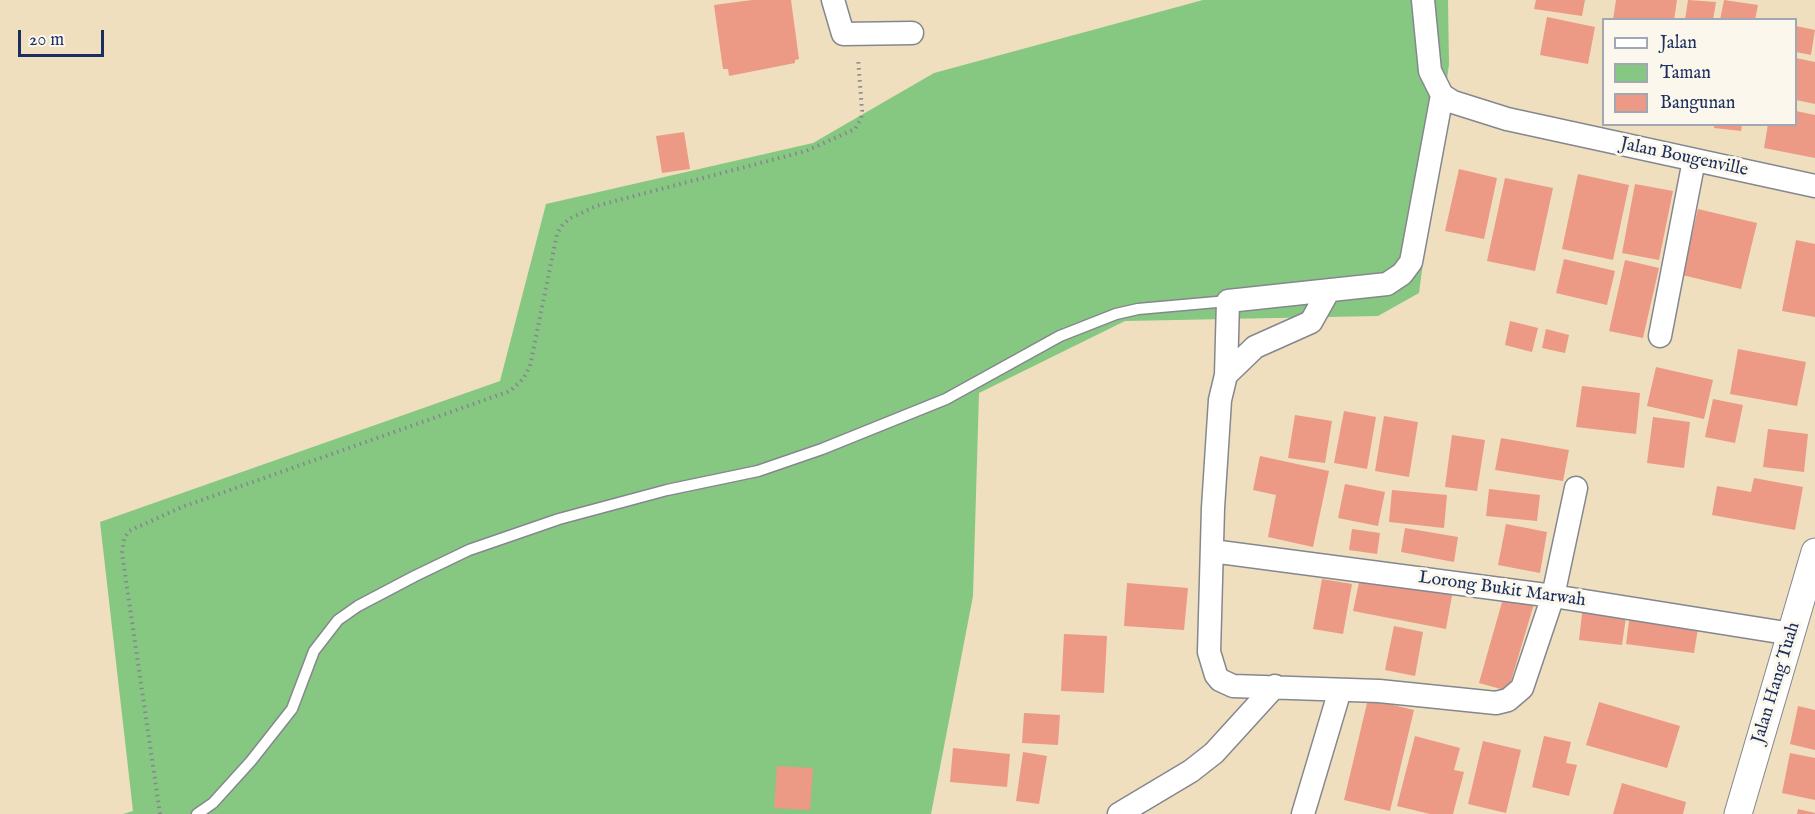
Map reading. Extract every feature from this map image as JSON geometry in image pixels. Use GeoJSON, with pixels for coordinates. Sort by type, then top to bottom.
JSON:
{"type":"FeatureCollection","features":[{"type":"Feature","properties":{"kind":"street"},"geometry":{"type":"LineString","coordinates":[[832,0],[841,31],[856,36],[912,33]]}},
{"type":"Feature","properties":{"kind":"street"},"geometry":{"type":"LineString","coordinates":[[1423,0],[1427,63],[1442,95],[1408,268],[1387,284],[1228,301],[1226,375],[1220,400],[1212,551],[1209,652],[1216,675],[1233,686],[1379,691],[1496,703],[1508,700],[1522,688],[1553,596],[1576,488]]}},
{"type":"Feature","properties":{"kind":"street","name":"Jalan Bougenville"},"geometry":{"type":"LineString","coordinates":[[1442,95],[1466,108],[1506,119],[1815,186]]}},
{"type":"Feature","properties":{"kind":"street"},"geometry":{"type":"LineString","coordinates":[[1660,336],[1694,160]]}},
{"type":"Feature","properties":{"kind":"street"},"geometry":{"type":"LineString","coordinates":[[1226,375],[1255,346],[1311,322],[1329,290]]}},
{"type":"Feature","properties":{"kind":"street","name":"Lorong Bukit Marwah"},"geometry":{"type":"LineString","coordinates":[[1212,551],[1553,596],[1792,634]]}},
{"type":"Feature","properties":{"kind":"street","name":"Jalan Hang Tuah"},"geometry":{"type":"LineString","coordinates":[[1738,814],[1815,552]]}},
{"type":"Feature","properties":{"kind":"street"},"geometry":{"type":"LineString","coordinates":[[1119,814],[1191,771],[1214,753],[1275,686]]}},
{"type":"Feature","properties":{"kind":"street"},"geometry":{"type":"LineString","coordinates":[[1303,814],[1340,690]]}},
{"type":"Feature","properties":{"kind":"lane"},"geometry":{"type":"LineString","coordinates":[[197,814],[213,803],[251,761],[292,709],[314,651],[338,620],[358,606],[426,571],[469,550],[559,519],[667,490],[758,471],[822,449],[946,399],[1060,336],[1116,314],[1138,309],[1228,301]]}},
{"type":"Feature","properties":{"kind":"path"},"geometry":{"type":"LineString","coordinates":[[160,814],[122,553],[124,539],[129,531],[182,507],[510,391],[524,379],[530,366],[557,234],[563,224],[596,206],[806,151],[855,129],[861,119],[862,103],[856,36]]}},
{"type":"Feature","properties":{"kind":"green space"},"geometry":{"type":"Polygon","coordinates":[[[1203,0],[1448,0],[1449,64],[1419,293],[1378,316],[1125,321],[979,393],[973,596],[931,814],[123,814],[133,811],[100,522],[500,381],[546,204],[813,143],[934,73],[1203,0]]]}},
{"type":"Feature","properties":{"kind":"building"},"geometry":{"type":"Polygon","coordinates":[[[752,0],[791,0],[799,59],[795,60],[795,63],[729,76],[728,69],[723,69],[714,5],[752,0]]]}},
{"type":"Feature","properties":{"kind":"building"},"geometry":{"type":"Polygon","coordinates":[[[1536,0],[1585,0],[1582,16],[1534,9],[1536,0]]]}},
{"type":"Feature","properties":{"kind":"building"},"geometry":{"type":"Polygon","coordinates":[[[1616,0],[1677,0],[1674,18],[1613,18],[1616,0]]]}},
{"type":"Feature","properties":{"kind":"building"},"geometry":{"type":"Polygon","coordinates":[[[1688,0],[1716,2],[1713,18],[1685,18],[1688,0]]]}},
{"type":"Feature","properties":{"kind":"building"},"geometry":{"type":"Polygon","coordinates":[[[1724,0],[1758,5],[1755,18],[1720,18],[1724,0]]]}},
{"type":"Feature","properties":{"kind":"building"},"geometry":{"type":"Polygon","coordinates":[[[1547,17],[1595,27],[1588,64],[1540,55],[1547,17]]]}},
{"type":"Feature","properties":{"kind":"building"},"geometry":{"type":"Polygon","coordinates":[[[1797,26],[1815,30],[1811,55],[1797,52],[1797,26]]]}},
{"type":"Feature","properties":{"kind":"building"},"geometry":{"type":"Polygon","coordinates":[[[1797,58],[1815,62],[1815,104],[1797,100],[1797,58]]]}},
{"type":"Feature","properties":{"kind":"building"},"geometry":{"type":"Polygon","coordinates":[[[1797,111],[1815,115],[1815,158],[1764,148],[1768,126],[1797,126],[1797,111]]]}},
{"type":"Feature","properties":{"kind":"building"},"geometry":{"type":"Polygon","coordinates":[[[1714,126],[1742,126],[1741,131],[1714,128],[1714,126]]]}},
{"type":"Feature","properties":{"kind":"building"},"geometry":{"type":"Polygon","coordinates":[[[684,132],[690,169],[662,173],[656,136],[684,132]]]}},
{"type":"Feature","properties":{"kind":"building"},"geometry":{"type":"Polygon","coordinates":[[[1459,169],[1497,178],[1484,239],[1445,231],[1459,169]]]}},
{"type":"Feature","properties":{"kind":"building"},"geometry":{"type":"Polygon","coordinates":[[[1578,174],[1629,185],[1613,260],[1562,249],[1578,174]]]}},
{"type":"Feature","properties":{"kind":"building"},"geometry":{"type":"Polygon","coordinates":[[[1505,178],[1553,188],[1535,271],[1487,261],[1505,178]]]}},
{"type":"Feature","properties":{"kind":"building"},"geometry":{"type":"Polygon","coordinates":[[[1635,184],[1673,191],[1659,260],[1622,253],[1635,184]]]}},
{"type":"Feature","properties":{"kind":"building"},"geometry":{"type":"Polygon","coordinates":[[[1698,209],[1757,223],[1741,289],[1682,275],[1698,209]]]}},
{"type":"Feature","properties":{"kind":"building"},"geometry":{"type":"Polygon","coordinates":[[[1796,240],[1815,244],[1815,317],[1782,311],[1796,240]]]}},
{"type":"Feature","properties":{"kind":"building"},"geometry":{"type":"Polygon","coordinates":[[[1564,259],[1615,271],[1607,305],[1556,293],[1564,259]]]}},
{"type":"Feature","properties":{"kind":"building"},"geometry":{"type":"Polygon","coordinates":[[[1625,260],[1659,268],[1643,338],[1609,331],[1625,260]]]}},
{"type":"Feature","properties":{"kind":"building"},"geometry":{"type":"Polygon","coordinates":[[[1510,321],[1538,328],[1532,352],[1505,345],[1510,321]]]}},
{"type":"Feature","properties":{"kind":"building"},"geometry":{"type":"Polygon","coordinates":[[[1546,329],[1569,335],[1565,353],[1542,348],[1546,329]]]}},
{"type":"Feature","properties":{"kind":"building"},"geometry":{"type":"Polygon","coordinates":[[[1738,349],[1806,362],[1797,406],[1730,394],[1738,349]]]}},
{"type":"Feature","properties":{"kind":"building"},"geometry":{"type":"Polygon","coordinates":[[[1656,367],[1713,380],[1704,419],[1647,406],[1656,367]]]}},
{"type":"Feature","properties":{"kind":"building"},"geometry":{"type":"Polygon","coordinates":[[[1582,386],[1640,393],[1636,434],[1576,427],[1582,386]]]}},
{"type":"Feature","properties":{"kind":"building"},"geometry":{"type":"Polygon","coordinates":[[[1713,399],[1743,405],[1735,443],[1705,437],[1713,399]]]}},
{"type":"Feature","properties":{"kind":"building"},"geometry":{"type":"Polygon","coordinates":[[[1344,411],[1376,417],[1367,469],[1334,463],[1344,411]]]}},
{"type":"Feature","properties":{"kind":"building"},"geometry":{"type":"Polygon","coordinates":[[[1295,415],[1332,421],[1325,463],[1288,458],[1295,415]]]}},
{"type":"Feature","properties":{"kind":"building"},"geometry":{"type":"Polygon","coordinates":[[[1384,416],[1418,422],[1409,477],[1375,471],[1384,416]]]}},
{"type":"Feature","properties":{"kind":"building"},"geometry":{"type":"Polygon","coordinates":[[[1653,417],[1690,422],[1684,468],[1647,463],[1653,417]]]}},
{"type":"Feature","properties":{"kind":"building"},"geometry":{"type":"Polygon","coordinates":[[[1768,429],[1808,434],[1804,472],[1763,467],[1768,429]]]}},
{"type":"Feature","properties":{"kind":"building"},"geometry":{"type":"Polygon","coordinates":[[[1452,435],[1485,440],[1477,491],[1445,487],[1452,435]]]}},
{"type":"Feature","properties":{"kind":"building"},"geometry":{"type":"Polygon","coordinates":[[[1501,438],[1569,450],[1563,481],[1495,470],[1501,438]]]}},
{"type":"Feature","properties":{"kind":"building"},"geometry":{"type":"Polygon","coordinates":[[[1260,456],[1329,471],[1313,547],[1268,537],[1276,495],[1253,490],[1260,456]]]}},
{"type":"Feature","properties":{"kind":"building"},"geometry":{"type":"Polygon","coordinates":[[[1754,478],[1803,487],[1795,530],[1712,515],[1717,486],[1751,492],[1754,478]]]}},
{"type":"Feature","properties":{"kind":"building"},"geometry":{"type":"Polygon","coordinates":[[[1345,484],[1385,492],[1378,526],[1338,518],[1345,484]]]}},
{"type":"Feature","properties":{"kind":"building"},"geometry":{"type":"Polygon","coordinates":[[[1489,489],[1540,495],[1537,521],[1486,516],[1489,489]]]}},
{"type":"Feature","properties":{"kind":"building"},"geometry":{"type":"Polygon","coordinates":[[[1392,490],[1447,495],[1444,528],[1389,522],[1392,490]]]}},
{"type":"Feature","properties":{"kind":"building"},"geometry":{"type":"Polygon","coordinates":[[[1506,524],[1547,532],[1540,573],[1498,565],[1506,524]]]}},
{"type":"Feature","properties":{"kind":"building"},"geometry":{"type":"Polygon","coordinates":[[[1405,528],[1458,537],[1454,562],[1401,552],[1405,528]]]}},
{"type":"Feature","properties":{"kind":"building"},"geometry":{"type":"Polygon","coordinates":[[[1352,529],[1380,533],[1377,554],[1349,550],[1352,529]]]}},
{"type":"Feature","properties":{"kind":"building"},"geometry":{"type":"Polygon","coordinates":[[[1361,573],[1453,590],[1446,629],[1353,611],[1361,573]]]}},
{"type":"Feature","properties":{"kind":"building"},"geometry":{"type":"Polygon","coordinates":[[[1322,579],[1352,584],[1343,634],[1313,629],[1322,579]]]}},
{"type":"Feature","properties":{"kind":"building"},"geometry":{"type":"Polygon","coordinates":[[[1127,583],[1188,588],[1184,630],[1124,626],[1127,583]]]}},
{"type":"Feature","properties":{"kind":"building"},"geometry":{"type":"Polygon","coordinates":[[[1504,595],[1534,604],[1508,691],[1479,683],[1504,595]]]}},
{"type":"Feature","properties":{"kind":"building"},"geometry":{"type":"Polygon","coordinates":[[[1583,605],[1627,610],[1622,645],[1579,640],[1583,605]]]}},
{"type":"Feature","properties":{"kind":"building"},"geometry":{"type":"Polygon","coordinates":[[[1630,613],[1699,622],[1694,653],[1626,644],[1630,613]]]}},
{"type":"Feature","properties":{"kind":"building"},"geometry":{"type":"Polygon","coordinates":[[[1394,626],[1423,632],[1415,676],[1385,670],[1394,626]]]}},
{"type":"Feature","properties":{"kind":"building"},"geometry":{"type":"Polygon","coordinates":[[[1064,634],[1107,636],[1104,693],[1061,691],[1064,634]]]}},
{"type":"Feature","properties":{"kind":"building"},"geometry":{"type":"Polygon","coordinates":[[[1368,699],[1414,710],[1390,811],[1344,800],[1368,699]]]}},
{"type":"Feature","properties":{"kind":"building"},"geometry":{"type":"Polygon","coordinates":[[[1599,702],[1680,726],[1667,768],[1586,745],[1599,702]]]}},
{"type":"Feature","properties":{"kind":"building"},"geometry":{"type":"Polygon","coordinates":[[[1798,706],[1815,710],[1815,750],[1790,744],[1798,706]]]}},
{"type":"Feature","properties":{"kind":"building"},"geometry":{"type":"Polygon","coordinates":[[[1024,713],[1060,715],[1058,745],[1022,743],[1024,713]]]}},
{"type":"Feature","properties":{"kind":"building"},"geometry":{"type":"Polygon","coordinates":[[[1415,736],[1460,748],[1454,770],[1464,772],[1453,814],[1430,814],[1397,806],[1415,736]]]}},
{"type":"Feature","properties":{"kind":"building"},"geometry":{"type":"Polygon","coordinates":[[[1544,736],[1571,742],[1566,763],[1577,765],[1569,796],[1532,787],[1544,736]]]}},
{"type":"Feature","properties":{"kind":"building"},"geometry":{"type":"Polygon","coordinates":[[[1483,741],[1521,750],[1506,813],[1468,804],[1483,741]]]}},
{"type":"Feature","properties":{"kind":"building"},"geometry":{"type":"Polygon","coordinates":[[[953,748],[1010,754],[1007,787],[950,782],[953,748]]]}},
{"type":"Feature","properties":{"kind":"building"},"geometry":{"type":"Polygon","coordinates":[[[1023,752],[1047,756],[1039,804],[1016,801],[1023,752]]]}},
{"type":"Feature","properties":{"kind":"building"},"geometry":{"type":"Polygon","coordinates":[[[1790,753],[1815,758],[1815,800],[1782,793],[1790,753]]]}},
{"type":"Feature","properties":{"kind":"building"},"geometry":{"type":"Polygon","coordinates":[[[777,766],[813,768],[810,810],[774,808],[777,766]]]}},
{"type":"Feature","properties":{"kind":"building"},"geometry":{"type":"Polygon","coordinates":[[[1622,783],[1686,802],[1683,814],[1613,814],[1622,783]]]}},
{"type":"Feature","properties":{"kind":"building"},"geometry":{"type":"Polygon","coordinates":[[[1798,809],[1815,813],[1815,814],[1797,814],[1798,809]]]}}]}
